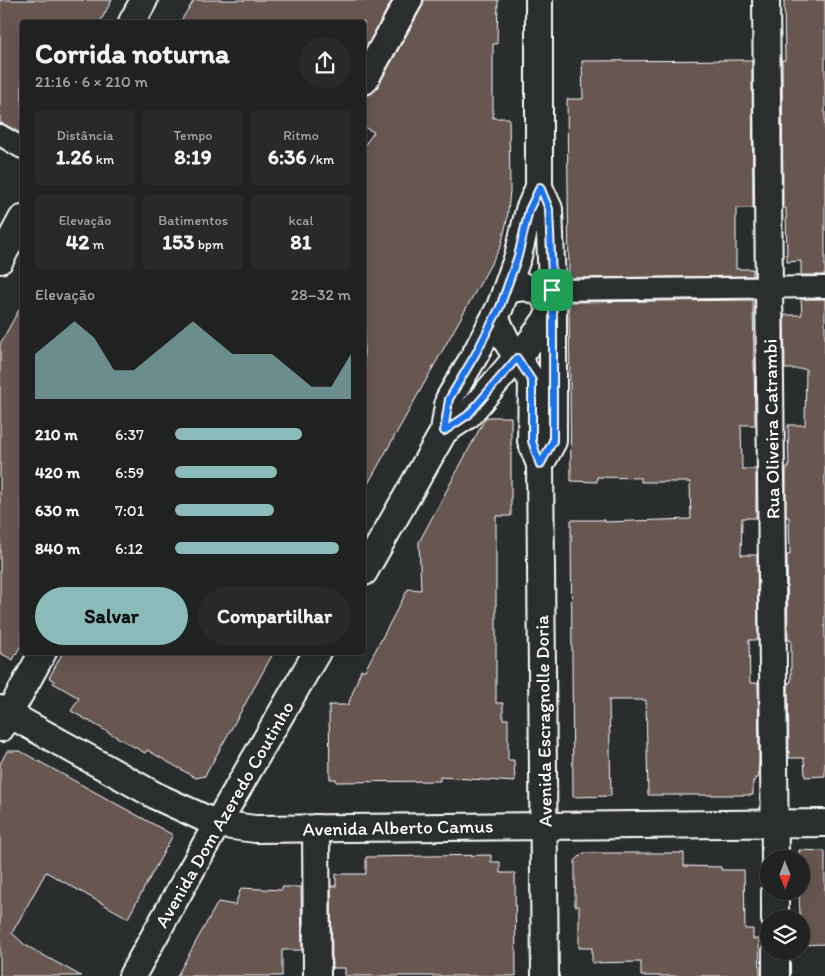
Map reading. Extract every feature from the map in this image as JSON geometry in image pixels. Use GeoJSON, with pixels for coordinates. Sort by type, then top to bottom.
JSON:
{"type":"FeatureCollection","features":[{"type":"Feature","properties":{"kind":"street"},"geometry":{"type":"LineString","coordinates":[[133,20],[144,0]]}},
{"type":"Feature","properties":{"kind":"street"},"geometry":{"type":"LineString","coordinates":[[366,76],[409,0]]}},
{"type":"Feature","properties":{"kind":"street","name":"Avenida Escragnolle Doria"},"geometry":{"type":"LineString","coordinates":[[539,0],[540,187],[549,209],[553,300],[553,441],[540,465]]}},
{"type":"Feature","properties":{"kind":"street","name":"Rua Oliveira Catrambi"},"geometry":{"type":"LineString","coordinates":[[766,0],[775,850]]}},
{"type":"Feature","properties":{"kind":"street"},"geometry":{"type":"LineString","coordinates":[[0,135],[20,147]]}},
{"type":"Feature","properties":{"kind":"street","name":"Avenida Escragnolle Doria"},"geometry":{"type":"LineString","coordinates":[[540,187],[529,210],[518,256],[495,317],[506,340],[532,381],[532,441],[540,465],[545,976]]}},
{"type":"Feature","properties":{"kind":"street"},"geometry":{"type":"LineString","coordinates":[[0,260],[20,223]]}},
{"type":"Feature","properties":{"kind":"street"},"geometry":{"type":"LineString","coordinates":[[506,290],[525,287],[540,292],[553,300],[825,287]]}},
{"type":"Feature","properties":{"kind":"street"},"geometry":{"type":"LineString","coordinates":[[444,431],[468,415],[517,358],[553,300]]}},
{"type":"Feature","properties":{"kind":"street"},"geometry":{"type":"LineString","coordinates":[[366,568],[444,431],[449,399],[495,317]]}},
{"type":"Feature","properties":{"kind":"street"},"geometry":{"type":"LineString","coordinates":[[3,717],[41,655]]}},
{"type":"Feature","properties":{"kind":"street","name":"Avenida Dom Azeredo Coutinho"},"geometry":{"type":"LineString","coordinates":[[132,976],[216,824],[315,655]]}},
{"type":"Feature","properties":{"kind":"street","name":"Avenida Alberto Camus"},"geometry":{"type":"LineString","coordinates":[[3,717],[158,797],[216,824],[255,829],[825,823]]}},
{"type":"Feature","properties":{"kind":"street"},"geometry":{"type":"LineString","coordinates":[[316,828],[317,976]]}},
{"type":"Feature","properties":{"kind":"street"},"geometry":{"type":"LineString","coordinates":[[776,960],[776,976]]}},
{"type":"Feature","properties":{"kind":"building"},"geometry":{"type":"Polygon","coordinates":[[[0,0],[112,0],[101,20],[20,20],[20,133],[0,123],[0,0]]]}},
{"type":"Feature","properties":{"kind":"building"},"geometry":{"type":"Polygon","coordinates":[[[194,0],[392,0],[366,47],[366,20],[181,20],[194,0]]]}},
{"type":"Feature","properties":{"kind":"building"},"geometry":{"type":"Polygon","coordinates":[[[424,0],[498,0],[497,44],[493,44],[493,118],[509,118],[510,191],[507,220],[501,246],[366,487],[366,143],[374,132],[366,128],[366,95],[371,94],[377,88],[422,7],[424,0]]]}},
{"type":"Feature","properties":{"kind":"building"},"geometry":{"type":"Polygon","coordinates":[[[784,0],[825,0],[825,275],[801,275],[801,261],[787,262],[786,208],[783,208],[782,60],[785,60],[784,0]]]}},
{"type":"Feature","properties":{"kind":"building"},"geometry":{"type":"Polygon","coordinates":[[[752,60],[753,208],[736,208],[736,269],[753,269],[753,276],[569,278],[567,99],[583,99],[582,61],[752,60]]]}},
{"type":"Feature","properties":{"kind":"building"},"geometry":{"type":"Polygon","coordinates":[[[801,299],[825,299],[825,776],[805,777],[804,758],[789,758],[788,683],[791,682],[791,640],[788,640],[787,555],[790,555],[789,517],[786,517],[786,468],[789,468],[788,425],[805,425],[806,369],[785,369],[784,315],[802,315],[801,299]]]}},
{"type":"Feature","properties":{"kind":"building"},"geometry":{"type":"Polygon","coordinates":[[[753,300],[755,425],[741,425],[742,469],[756,469],[756,518],[742,518],[741,555],[757,555],[758,640],[749,640],[750,683],[758,683],[759,759],[758,778],[755,778],[755,781],[753,781],[753,795],[648,795],[646,700],[609,700],[611,796],[573,797],[571,520],[605,520],[605,522],[691,519],[690,482],[641,482],[641,478],[597,477],[597,482],[571,481],[569,302],[753,300]]]}},
{"type":"Feature","properties":{"kind":"building"},"geometry":{"type":"Polygon","coordinates":[[[20,308],[20,647],[13,660],[0,653],[0,344],[20,308]]]}},
{"type":"Feature","properties":{"kind":"building"},"geometry":{"type":"Polygon","coordinates":[[[486,417],[511,417],[511,516],[496,516],[496,703],[503,703],[503,719],[508,719],[508,760],[514,760],[515,782],[440,777],[440,781],[336,782],[336,779],[330,779],[329,705],[348,705],[361,670],[365,670],[408,589],[421,590],[419,542],[486,417]]]}},
{"type":"Feature","properties":{"kind":"building"},"geometry":{"type":"Polygon","coordinates":[[[61,655],[272,655],[205,776],[196,778],[147,750],[145,753],[71,711],[79,698],[53,683],[54,681],[49,678],[61,655]]]}},
{"type":"Feature","properties":{"kind":"building"},"geometry":{"type":"Polygon","coordinates":[[[7,751],[20,751],[173,835],[128,918],[46,872],[12,933],[25,945],[81,976],[0,976],[0,764],[7,751]]]}},
{"type":"Feature","properties":{"kind":"building"},"geometry":{"type":"Polygon","coordinates":[[[810,850],[825,851],[825,944],[810,945],[810,910],[800,910],[799,900],[810,900],[810,850]]]}},
{"type":"Feature","properties":{"kind":"building"},"geometry":{"type":"Polygon","coordinates":[[[583,853],[684,853],[684,866],[721,867],[721,870],[744,870],[745,929],[753,929],[753,939],[759,939],[760,976],[641,976],[641,962],[592,963],[592,948],[579,948],[579,906],[575,906],[575,861],[583,853]]]}},
{"type":"Feature","properties":{"kind":"building"},"geometry":{"type":"Polygon","coordinates":[[[491,855],[491,862],[500,862],[500,873],[515,873],[516,976],[345,976],[345,968],[332,968],[331,886],[336,886],[336,874],[366,874],[366,857],[491,855]]]}},
{"type":"Feature","properties":{"kind":"building"},"geometry":{"type":"Polygon","coordinates":[[[282,887],[301,887],[302,950],[282,950],[282,976],[177,976],[218,902],[235,905],[241,888],[282,890],[282,887]]]}},
{"type":"Feature","properties":{"kind":"route"},"geometry":{"type":"LineString","coordinates":[[540,187],[549,209],[552,290],[553,441],[540,465],[532,441],[532,381],[517,358],[468,415],[444,431],[449,399],[500,307],[518,256],[529,210],[540,187]]}}]}
